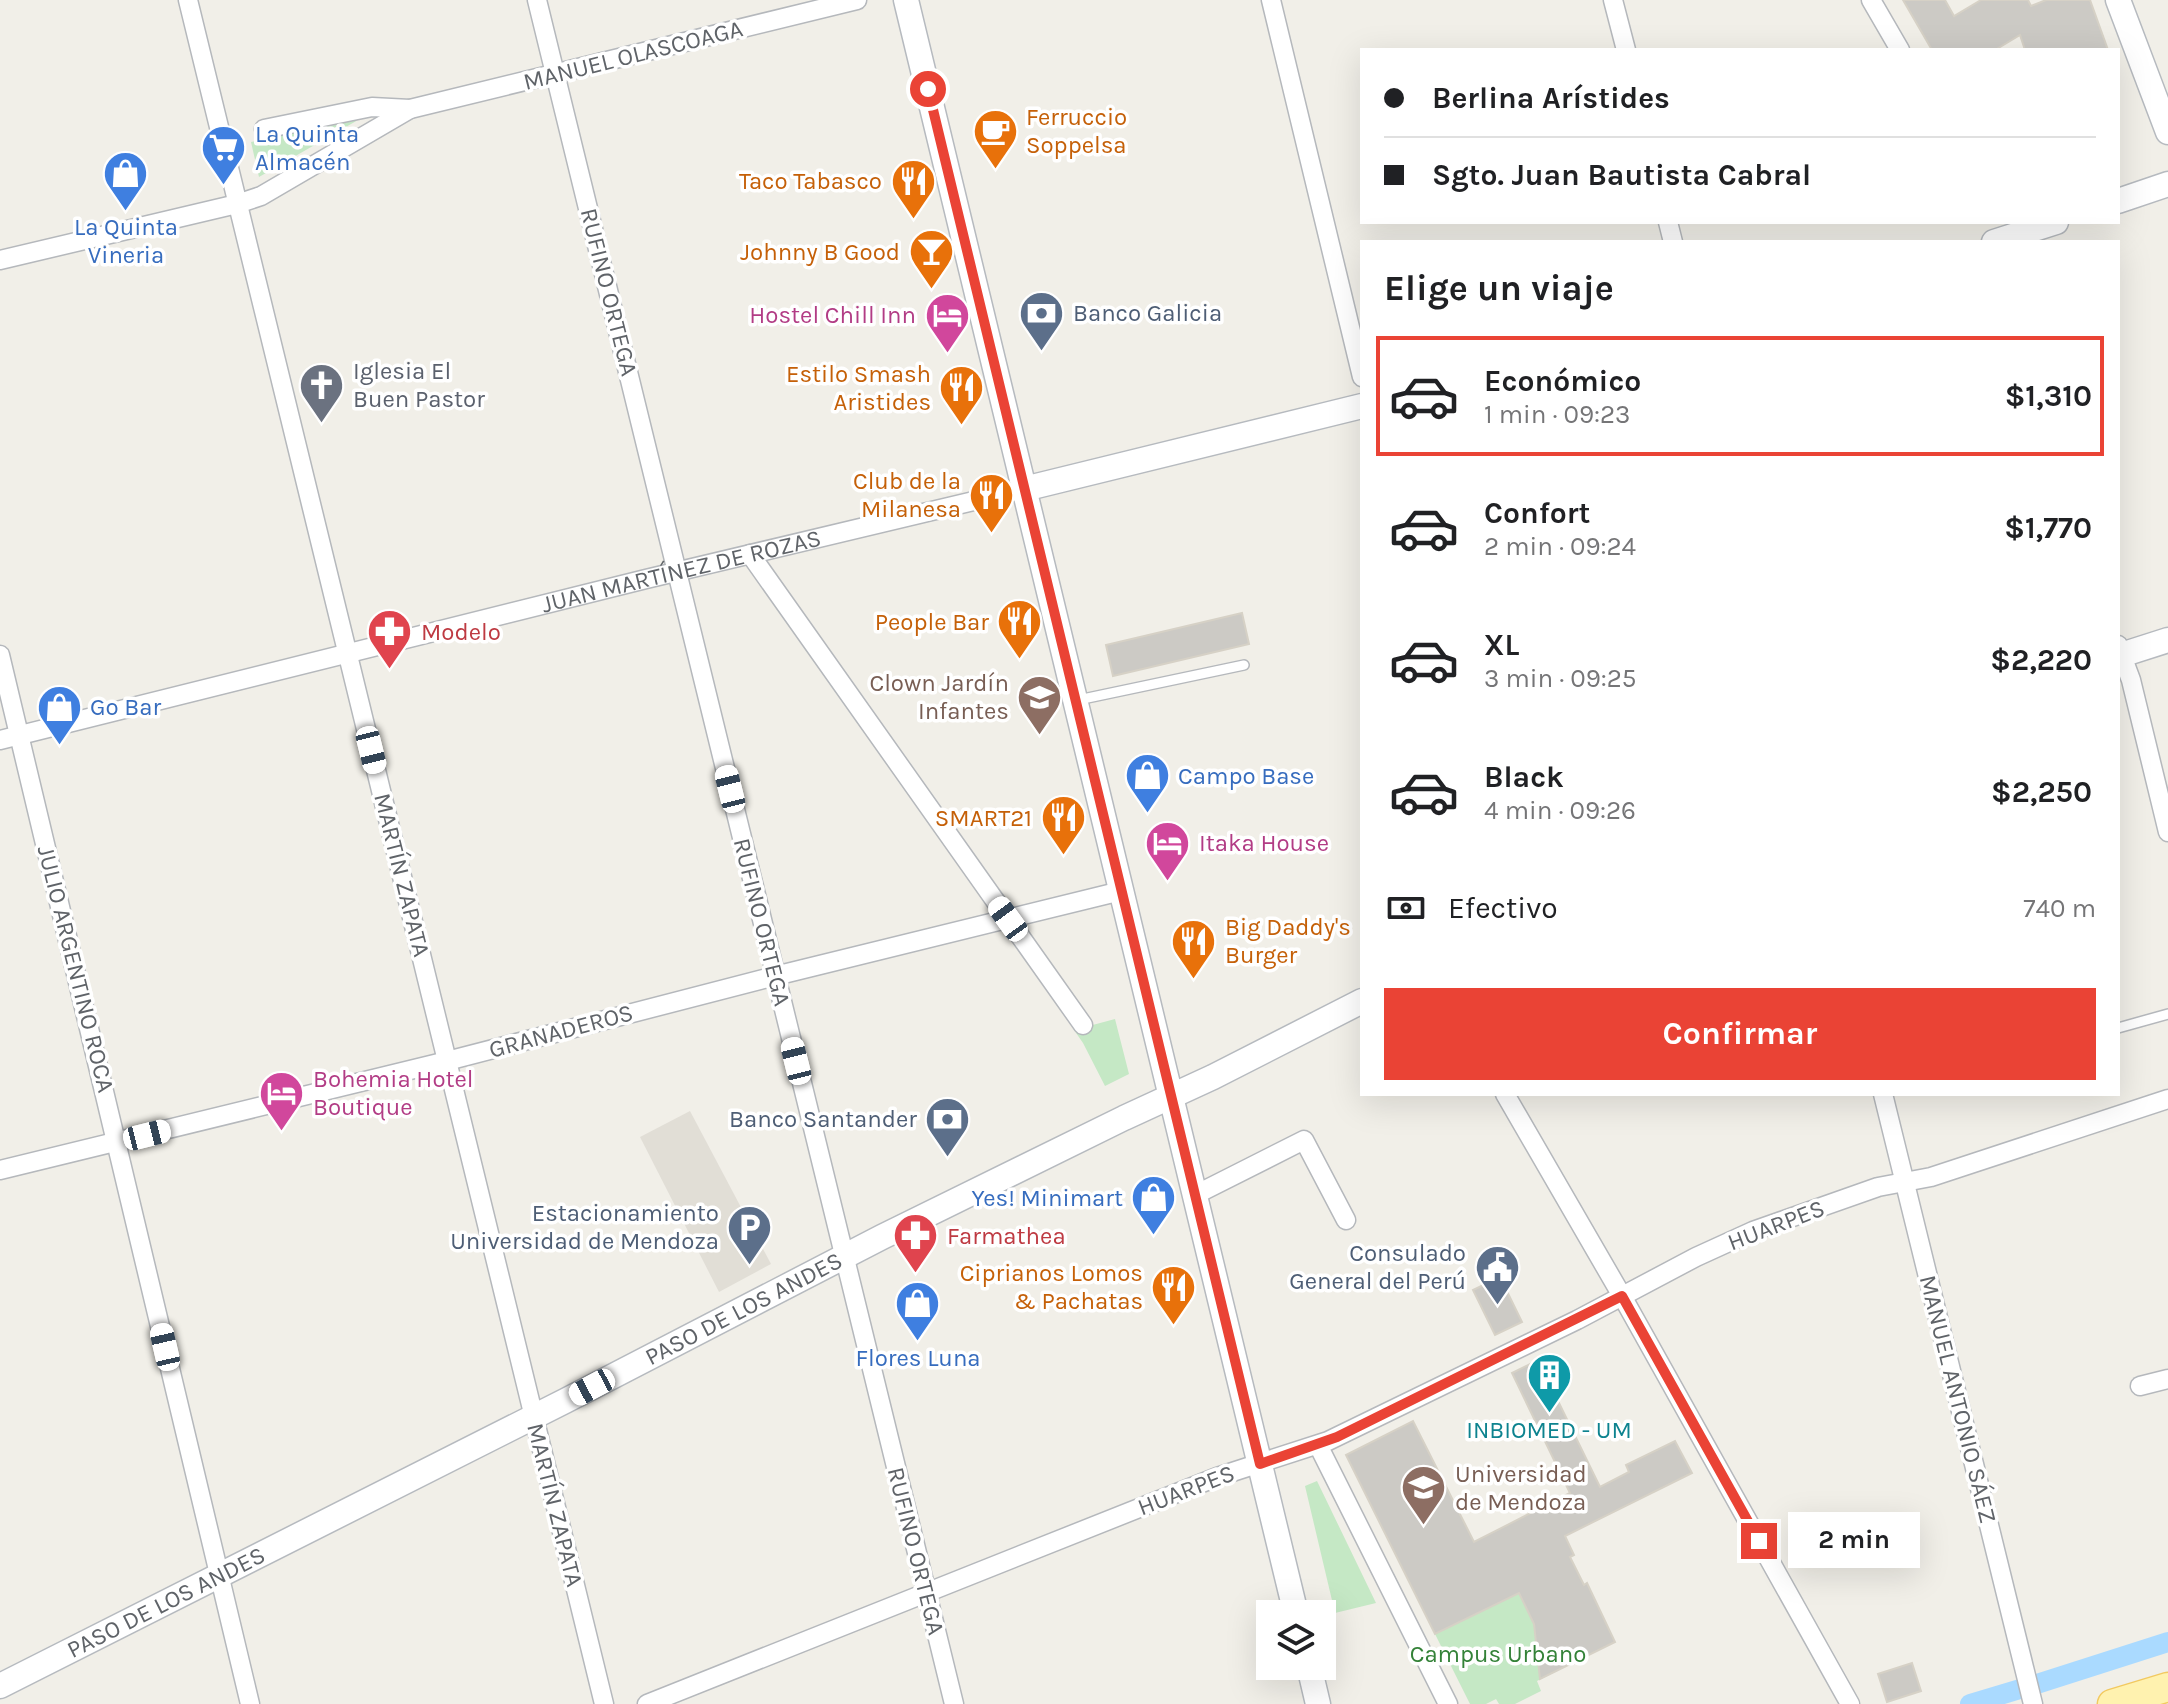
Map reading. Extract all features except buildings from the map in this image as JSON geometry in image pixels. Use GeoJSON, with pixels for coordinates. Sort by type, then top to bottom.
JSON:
{"type":"FeatureCollection","features":[{"type":"Feature","properties":{"kind":"main road"},"geometry":{"type":"LineString","coordinates":[[2112,1704],[2168,1687]]}},
{"type":"Feature","properties":{"kind":"street","name":"MARTÍN ZAPATA"},"geometry":{"type":"LineString","coordinates":[[188,0],[604,1704]]}},
{"type":"Feature","properties":{"kind":"street","name":"RUFINO ORTEGA"},"geometry":{"type":"LineString","coordinates":[[537,0],[954,1704]]}},
{"type":"Feature","properties":{"kind":"street","name":"MANUEL OLASCOAGA"},"geometry":{"type":"LineString","coordinates":[[264,129],[372,107],[410,109],[857,0]]}},
{"type":"Feature","properties":{"kind":"street"},"geometry":{"type":"LineString","coordinates":[[906,0],[1293,1600]]}},
{"type":"Feature","properties":{"kind":"street"},"geometry":{"type":"LineString","coordinates":[[1271,0],[1360,369]]}},
{"type":"Feature","properties":{"kind":"street"},"geometry":{"type":"LineString","coordinates":[[1613,0],[1625,48]]}},
{"type":"Feature","properties":{"kind":"street"},"geometry":{"type":"LineString","coordinates":[[1871,0],[1899,48]]}},
{"type":"Feature","properties":{"kind":"street"},"geometry":{"type":"LineString","coordinates":[[2118,0],[2168,132]]}},
{"type":"Feature","properties":{"kind":"street","name":"MANUEL OLASCOAGA"},"geometry":{"type":"LineString","coordinates":[[0,260],[261,196],[410,109]]}},
{"type":"Feature","properties":{"kind":"street"},"geometry":{"type":"LineString","coordinates":[[2120,200],[2168,184]]}},
{"type":"Feature","properties":{"kind":"street"},"geometry":{"type":"LineString","coordinates":[[1999,236],[2048,224]]}},
{"type":"Feature","properties":{"kind":"street","name":"JUAN MARTÍNEZ DE ROZAS"},"geometry":{"type":"LineString","coordinates":[[0,740],[677,571],[1360,406]]}},
{"type":"Feature","properties":{"kind":"street"},"geometry":{"type":"LineString","coordinates":[[750,554],[1083,1025]]}},
{"type":"Feature","properties":{"kind":"street"},"geometry":{"type":"LineString","coordinates":[[2120,652],[2168,640]]}},
{"type":"Feature","properties":{"kind":"street"},"geometry":{"type":"LineString","coordinates":[[2120,654],[2131,680],[2168,832]]}},
{"type":"Feature","properties":{"kind":"street","name":"JULIO ARGENTINO ROCA"},"geometry":{"type":"LineString","coordinates":[[0,655],[250,1704]]}},
{"type":"Feature","properties":{"kind":"street","name":"GRANADEROS"},"geometry":{"type":"LineString","coordinates":[[0,1170],[1121,891]]}},
{"type":"Feature","properties":{"kind":"street","name":"PASO DE LOS ANDES"},"geometry":{"type":"LineString","coordinates":[[0,1686],[534,1417],[844,1256],[1360,1002]]}},
{"type":"Feature","properties":{"kind":"street"},"geometry":{"type":"LineString","coordinates":[[1506,1096],[1850,1704]]}},
{"type":"Feature","properties":{"kind":"street","name":"MANUEL ANTONIO SÁEZ"},"geometry":{"type":"LineString","coordinates":[[1884,1096],[2033,1704]]}},
{"type":"Feature","properties":{"kind":"street","name":"HUARPES"},"geometry":{"type":"LineString","coordinates":[[647,1704],[1217,1477],[1318,1445],[1753,1231],[1863,1192],[1931,1177],[2168,1099]]}},
{"type":"Feature","properties":{"kind":"street"},"geometry":{"type":"LineString","coordinates":[[1195,1195],[1304,1140],[1346,1220]]}},
{"type":"Feature","properties":{"kind":"street"},"geometry":{"type":"LineString","coordinates":[[2140,1386],[2168,1379]]}},
{"type":"Feature","properties":{"kind":"street"},"geometry":{"type":"LineString","coordinates":[[1318,1445],[1448,1704]]}},
{"type":"Feature","properties":{"kind":"street"},"geometry":{"type":"LineString","coordinates":[[1312,1680],[1318,1704]]}},
{"type":"Feature","properties":{"kind":"lane"},"geometry":{"type":"LineString","coordinates":[[1075,700],[1244,665]]}},
{"type":"Feature","properties":{"kind":"lane"},"geometry":{"type":"LineString","coordinates":[[2120,1027],[2168,1014]]}},
{"type":"Feature","properties":{"kind":"shaded area"},"geometry":{"type":"Polygon","coordinates":[[[690,1111],[771,1264],[719,1292],[640,1137],[690,1111]]]}},
{"type":"Feature","properties":{"kind":"green space"},"geometry":{"type":"Polygon","coordinates":[[[358,120],[259,177],[251,142],[358,120]]]}},
{"type":"Feature","properties":{"kind":"green space"},"geometry":{"type":"Polygon","coordinates":[[[1115,1019],[1129,1074],[1105,1086],[1074,1030],[1115,1019]]]}},
{"type":"Feature","properties":{"kind":"green space"},"geometry":{"type":"Polygon","coordinates":[[[1317,1481],[1376,1603],[1336,1613],[1336,1600],[1332,1600],[1305,1486],[1317,1481]]]}},
{"type":"Feature","properties":{"kind":"green space","name":"Campus Urbano"},"geometry":{"type":"Polygon","coordinates":[[[1519,1593],[1557,1671],[1537,1681],[1541,1691],[1515,1704],[1499,1704],[1496,1699],[1486,1704],[1470,1704],[1435,1634],[1519,1593]]]}},
{"type":"Feature","properties":{"kind":"waterway"},"geometry":{"type":"LineString","coordinates":[[2040,1683],[2168,1642]]}},
{"type":"Feature","properties":{"kind":"waterway"},"geometry":{"type":"LineString","coordinates":[[1970,1704],[2020,1689]]}},
{"type":"Feature","properties":{"kind":"place","name":"Ferruccio Soppelsa"},"geometry":{"type":"Point","coordinates":[995,170]}},
{"type":"Feature","properties":{"kind":"place","name":"La Quinta Almacén"},"geometry":{"type":"Point","coordinates":[224,187]}},
{"type":"Feature","properties":{"kind":"place","name":"La Quinta Vineria"},"geometry":{"type":"Point","coordinates":[126,212]}},
{"type":"Feature","properties":{"kind":"place","name":"Taco Tabasco"},"geometry":{"type":"Point","coordinates":[913,220]}},
{"type":"Feature","properties":{"kind":"place","name":"Johnny B Good"},"geometry":{"type":"Point","coordinates":[931,291]}},
{"type":"Feature","properties":{"kind":"place","name":"Banco Galicia"},"geometry":{"type":"Point","coordinates":[1042,352]}},
{"type":"Feature","properties":{"kind":"place","name":"Hostel Chill Inn"},"geometry":{"type":"Point","coordinates":[947,354]}},
{"type":"Feature","properties":{"kind":"place","name":"Iglesia El Buen Pastor"},"geometry":{"type":"Point","coordinates":[322,424]}},
{"type":"Feature","properties":{"kind":"place","name":"Estilo Smash Aristides"},"geometry":{"type":"Point","coordinates":[962,427]}},
{"type":"Feature","properties":{"kind":"place","name":"Club de la Milanesa"},"geometry":{"type":"Point","coordinates":[992,534]}},
{"type":"Feature","properties":{"kind":"place","name":"People Bar"},"geometry":{"type":"Point","coordinates":[1020,661]}},
{"type":"Feature","properties":{"kind":"place","name":"Modelo"},"geometry":{"type":"Point","coordinates":[390,671]}},
{"type":"Feature","properties":{"kind":"place","name":"Clown Jardín Infantes"},"geometry":{"type":"Point","coordinates":[1040,736]}},
{"type":"Feature","properties":{"kind":"place","name":"Go Bar"},"geometry":{"type":"Point","coordinates":[59,746]}},
{"type":"Feature","properties":{"kind":"place","name":"Campo Base"},"geometry":{"type":"Point","coordinates":[1147,815]}},
{"type":"Feature","properties":{"kind":"place","name":"SMART21"},"geometry":{"type":"Point","coordinates":[1063,857]}},
{"type":"Feature","properties":{"kind":"place","name":"Itaka House"},"geometry":{"type":"Point","coordinates":[1168,882]}},
{"type":"Feature","properties":{"kind":"place","name":"Big Daddy's Burger"},"geometry":{"type":"Point","coordinates":[1194,980]}},
{"type":"Feature","properties":{"kind":"place","name":"Bohemia Hotel Boutique"},"geometry":{"type":"Point","coordinates":[282,1132]}},
{"type":"Feature","properties":{"kind":"place","name":"Banco Santander"},"geometry":{"type":"Point","coordinates":[948,1158]}},
{"type":"Feature","properties":{"kind":"place","name":"Yes! Minimart"},"geometry":{"type":"Point","coordinates":[1154,1237]}},
{"type":"Feature","properties":{"kind":"place","name":"Estacionamiento Universidad de Mendoza"},"geometry":{"type":"Point","coordinates":[750,1266]}},
{"type":"Feature","properties":{"kind":"place","name":"Farmathea"},"geometry":{"type":"Point","coordinates":[916,1275]}},
{"type":"Feature","properties":{"kind":"place","name":"Consulado General del Perú"},"geometry":{"type":"Point","coordinates":[1497,1306]}},
{"type":"Feature","properties":{"kind":"place","name":"Ciprianos Lomos & Pachatas"},"geometry":{"type":"Point","coordinates":[1174,1326]}},
{"type":"Feature","properties":{"kind":"place","name":"Flores Luna"},"geometry":{"type":"Point","coordinates":[918,1343]}},
{"type":"Feature","properties":{"kind":"place","name":"INBIOMED - UM"},"geometry":{"type":"Point","coordinates":[1549,1415]}},
{"type":"Feature","properties":{"kind":"place","name":"Universidad de Mendoza"},"geometry":{"type":"Point","coordinates":[1424,1527]}},
{"type":"Feature","properties":{"kind":"route"},"geometry":{"type":"LineString","coordinates":[[928,89],[1260,1464],[1337,1437],[1622,1296],[1759,1541]]}}]}
